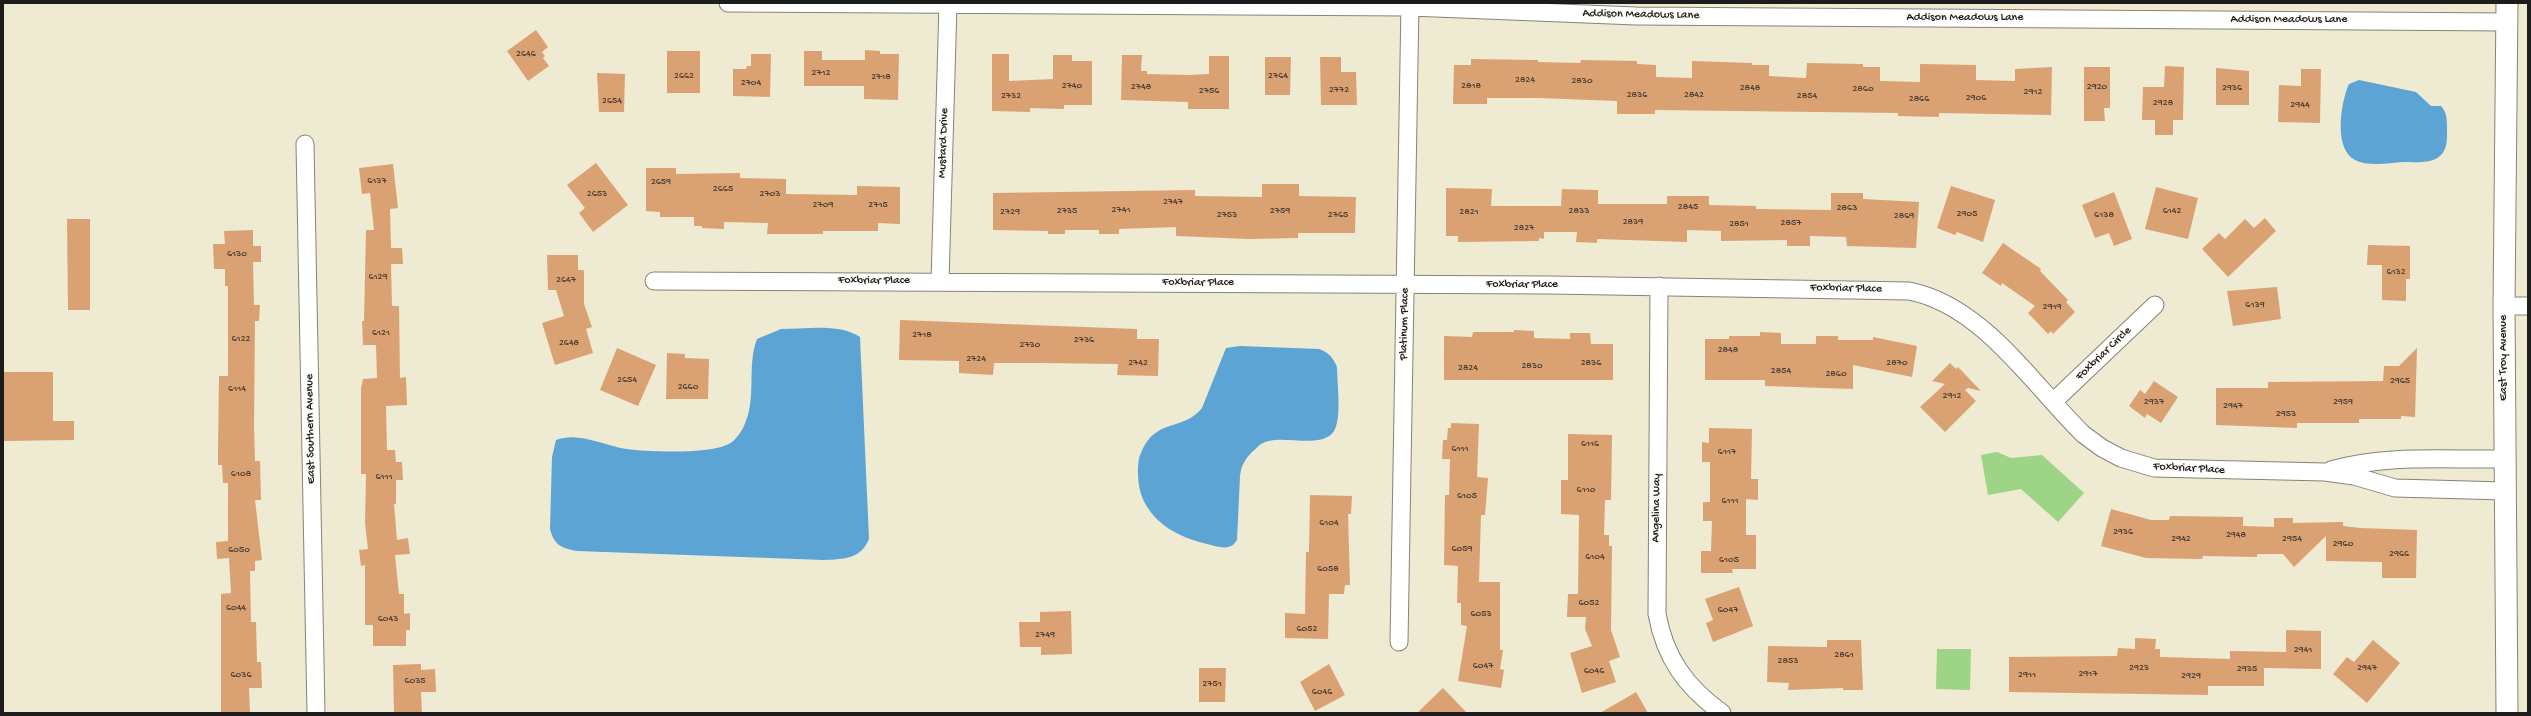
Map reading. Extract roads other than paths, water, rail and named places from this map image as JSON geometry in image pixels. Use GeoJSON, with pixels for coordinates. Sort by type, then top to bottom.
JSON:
{"type":"FeatureCollection","features":[{"type":"Feature","properties":{"kind":"street","name":"Addison Meadows Lane"},"geometry":{"type":"LineString","coordinates":[[728,3],[1410,5],[1636,16],[2507,12]]}},
{"type":"Feature","properties":{"kind":"street","name":"Mustard Drive"},"geometry":{"type":"LineString","coordinates":[[940,282],[948,4]]}},
{"type":"Feature","properties":{"kind":"street","name":"Platinum Place"},"geometry":{"type":"LineString","coordinates":[[1399,642],[1410,5]]}},
{"type":"Feature","properties":{"kind":"street","name":"East Troy Avenue"},"geometry":{"type":"LineString","coordinates":[[2507,12],[2504,306],[2507,713]]}},
{"type":"Feature","properties":{"kind":"street","name":"East Southern Avenue"},"geometry":{"type":"LineString","coordinates":[[305,144],[316,713]]}},
{"type":"Feature","properties":{"kind":"street","name":"Foxbriar Place"},"geometry":{"type":"LineString","coordinates":[[654,280],[1405,284],[1893,289],[1918,292],[1938,299],[1969,316],[2083,434],[2102,448],[2121,458],[2148,467],[2173,470],[2324,472],[2354,476],[2396,488],[2505,492]]}},
{"type":"Feature","properties":{"kind":"street","name":"Angelina Way"},"geometry":{"type":"LineString","coordinates":[[1659,286],[1656,606],[1661,636],[1679,674],[1698,695],[1717,712]]}},
{"type":"Feature","properties":{"kind":"street","name":"Foxbriar Circle"},"geometry":{"type":"LineString","coordinates":[[2053,402],[2155,305]]}},
{"type":"Feature","properties":{"kind":"street"},"geometry":{"type":"LineString","coordinates":[[2504,306],[2528,306]]}},
{"type":"Feature","properties":{"kind":"street","name":"Foxbriar Place"},"geometry":{"type":"LineString","coordinates":[[2324,472],[2354,463],[2391,458],[2504,459]]}},
{"type":"Feature","properties":{"kind":"water"},"geometry":{"type":"Polygon","coordinates":[[[2359,80],[2416,92],[2431,106],[2441,106],[2446,117],[2447,135],[2446,146],[2441,155],[2438,158],[2424,162],[2373,164],[2355,160],[2348,154],[2341,136],[2343,102],[2349,84],[2359,80]]]}},
{"type":"Feature","properties":{"kind":"water"},"geometry":{"type":"Polygon","coordinates":[[[833,328],[852,333],[860,337],[869,539],[866,546],[861,551],[851,557],[824,560],[577,551],[562,547],[556,542],[550,529],[552,457],[556,440],[573,437],[582,438],[627,449],[650,451],[697,451],[724,446],[732,442],[737,437],[743,428],[747,417],[750,406],[752,361],[757,339],[781,329],[833,328]]]}},
{"type":"Feature","properties":{"kind":"water"},"geometry":{"type":"Polygon","coordinates":[[[1240,346],[1319,349],[1328,353],[1334,360],[1337,367],[1338,418],[1334,431],[1328,437],[1310,441],[1269,441],[1261,444],[1250,455],[1241,469],[1237,540],[1233,545],[1220,547],[1194,540],[1169,529],[1150,512],[1139,488],[1138,463],[1140,455],[1147,442],[1154,434],[1161,429],[1186,420],[1202,408],[1226,348],[1240,346]]]}}]}
